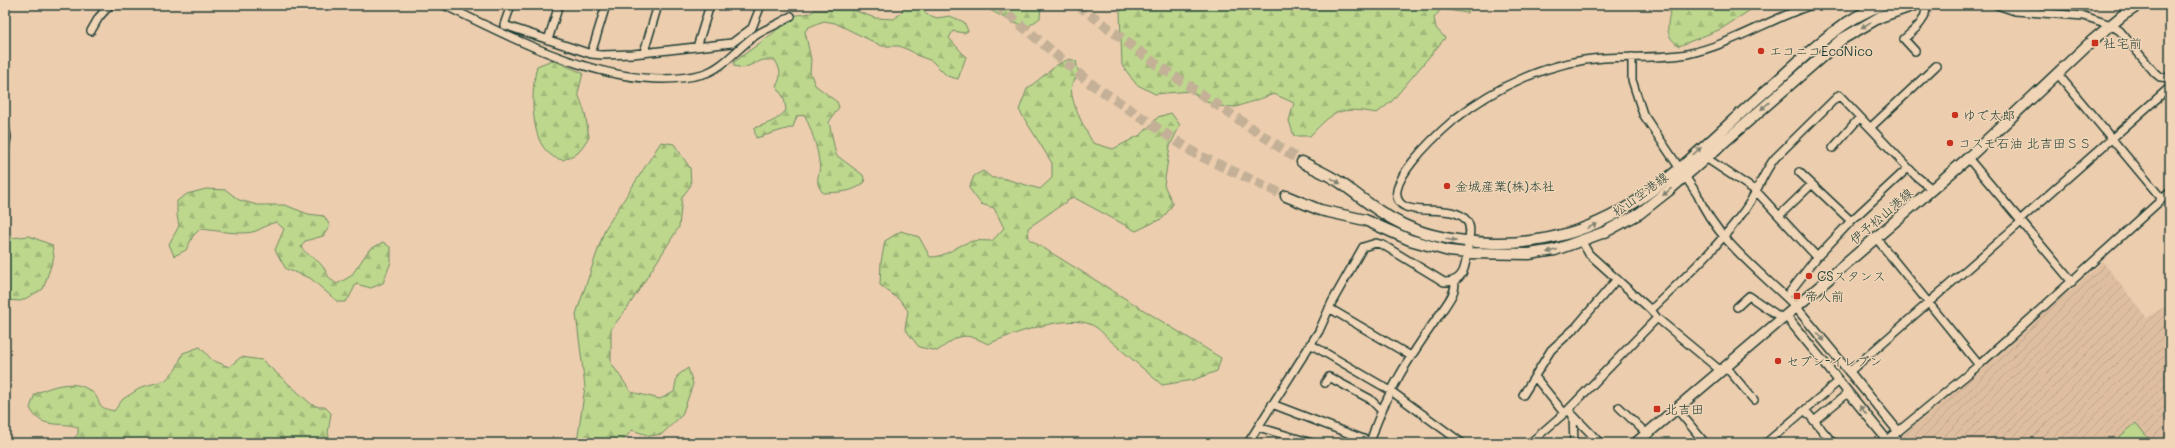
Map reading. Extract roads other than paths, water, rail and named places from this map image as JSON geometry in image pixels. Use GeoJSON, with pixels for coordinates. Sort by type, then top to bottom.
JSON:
{"type":"FeatureCollection","features":[{"type":"Feature","properties":{"kind":"main road","name":"松山空港線"},"geometry":{"type":"LineString","coordinates":[[1286,196],[1320,210],[1364,220],[1410,240],[1467,253],[1542,253],[1582,242],[1621,225],[1640,213],[1842,40],[1880,17],[1914,5]]}},
{"type":"Feature","properties":{"kind":"main road","name":"伊予松山港線"},"geometry":{"type":"LineString","coordinates":[[1636,443],[1784,318],[1968,158],[2057,73],[2111,25],[2139,5]]}},
{"type":"Feature","properties":{"kind":"main road","name":"松山空港線"},"geometry":{"type":"LineString","coordinates":[[1302,162],[1339,182],[1373,208],[1404,225],[1442,238],[1468,242],[1536,242],[1565,236],[1584,229],[1630,207],[1679,167],[1830,35],[1875,6]]}},
{"type":"Feature","properties":{"kind":"street"},"geometry":{"type":"LineString","coordinates":[[91,31],[99,17],[110,5]]}},
{"type":"Feature","properties":{"kind":"street"},"geometry":{"type":"LineString","coordinates":[[444,5],[498,31],[582,66],[631,77],[671,78],[702,74],[716,69],[757,35],[791,16]]}},
{"type":"Feature","properties":{"kind":"street"},"geometry":{"type":"LineString","coordinates":[[498,31],[504,25],[511,5]]}},
{"type":"Feature","properties":{"kind":"street"},"geometry":{"type":"LineString","coordinates":[[548,40],[559,5]]}},
{"type":"Feature","properties":{"kind":"street"},"geometry":{"type":"LineString","coordinates":[[590,54],[606,5]]}},
{"type":"Feature","properties":{"kind":"street"},"geometry":{"type":"LineString","coordinates":[[644,52],[658,5]]}},
{"type":"Feature","properties":{"kind":"street"},"geometry":{"type":"LineString","coordinates":[[697,47],[710,5]]}},
{"type":"Feature","properties":{"kind":"street"},"geometry":{"type":"LineString","coordinates":[[504,25],[590,54],[602,55],[644,52],[732,43],[752,28],[761,5]]}},
{"type":"Feature","properties":{"kind":"street"},"geometry":{"type":"LineString","coordinates":[[1248,443],[1319,331],[1329,308],[1358,253],[1363,247],[1376,243],[1383,245],[1444,282],[1454,281],[1464,272],[1470,226],[1463,216],[1457,213],[1408,208],[1399,201],[1396,189],[1399,180],[1421,153],[1465,111],[1510,86],[1547,69],[1591,59],[1687,54],[1737,38],[1792,12],[1812,5]]}},
{"type":"Feature","properties":{"kind":"street"},"geometry":{"type":"LineString","coordinates":[[1914,51],[1904,39],[1924,20],[1927,14],[1926,5]]}},
{"type":"Feature","properties":{"kind":"street"},"geometry":{"type":"LineString","coordinates":[[1997,5],[2015,11],[2084,16],[2111,25],[2120,31],[2155,73],[2160,77],[2170,78]]}},
{"type":"Feature","properties":{"kind":"street"},"geometry":{"type":"LineString","coordinates":[[1875,6],[1880,17]]}},
{"type":"Feature","properties":{"kind":"street"},"geometry":{"type":"LineString","coordinates":[[1632,58],[1632,80],[1643,114],[1685,176],[1722,236],[1796,307],[1849,372],[1891,438]]}},
{"type":"Feature","properties":{"kind":"street"},"geometry":{"type":"LineString","coordinates":[[1871,127],[1936,66]]}},
{"type":"Feature","properties":{"kind":"street"},"geometry":{"type":"LineString","coordinates":[[2057,73],[2162,199]]}},
{"type":"Feature","properties":{"kind":"street"},"geometry":{"type":"LineString","coordinates":[[1849,372],[1929,303],[2111,138],[2170,87]]}},
{"type":"Feature","properties":{"kind":"street"},"geometry":{"type":"LineString","coordinates":[[1651,310],[1705,257],[1744,212],[1768,167],[1775,158],[1839,95],[1871,127],[1908,168],[1932,189]]}},
{"type":"Feature","properties":{"kind":"street"},"geometry":{"type":"LineString","coordinates":[[1833,148],[1844,138],[1860,117]]}},
{"type":"Feature","properties":{"kind":"street"},"geometry":{"type":"LineString","coordinates":[[5,126],[7,137],[5,149]]}},
{"type":"Feature","properties":{"kind":"street"},"geometry":{"type":"LineString","coordinates":[[1706,158],[1756,191],[1780,215],[1817,257]]}},
{"type":"Feature","properties":{"kind":"street"},"geometry":{"type":"LineString","coordinates":[[1968,158],[2072,282]]}},
{"type":"Feature","properties":{"kind":"street"},"geometry":{"type":"LineString","coordinates":[[1786,297],[1817,257],[1851,221],[1908,168]]}},
{"type":"Feature","properties":{"kind":"street"},"geometry":{"type":"LineString","coordinates":[[1799,172],[1851,221]]}},
{"type":"Feature","properties":{"kind":"street"},"geometry":{"type":"LineString","coordinates":[[1780,215],[1811,184]]}},
{"type":"Feature","properties":{"kind":"street"},"geometry":{"type":"LineString","coordinates":[[1891,438],[1979,365],[2170,192]]}},
{"type":"Feature","properties":{"kind":"street"},"geometry":{"type":"LineString","coordinates":[[1876,238],[1979,365]]}},
{"type":"Feature","properties":{"kind":"street"},"geometry":{"type":"LineString","coordinates":[[1582,242],[1589,254],[1651,310],[1657,318],[1724,369],[1754,400]]}},
{"type":"Feature","properties":{"kind":"street"},"geometry":{"type":"LineString","coordinates":[[1523,396],[1551,350],[1576,327],[1617,280]]}},
{"type":"Feature","properties":{"kind":"street"},"geometry":{"type":"LineString","coordinates":[[1272,404],[1370,442],[1381,410],[1411,356],[1445,307],[1455,289],[1454,281]]}},
{"type":"Feature","properties":{"kind":"street"},"geometry":{"type":"LineString","coordinates":[[1737,307],[1748,296],[1784,318],[1848,393],[1891,438],[1899,443]]}},
{"type":"Feature","properties":{"kind":"street"},"geometry":{"type":"LineString","coordinates":[[1329,308],[1411,356]]}},
{"type":"Feature","properties":{"kind":"street"},"geometry":{"type":"LineString","coordinates":[[1530,443],[1566,412],[1657,318]]}},
{"type":"Feature","properties":{"kind":"street"},"geometry":{"type":"LineString","coordinates":[[1310,344],[1391,391],[1462,443]]}},
{"type":"Feature","properties":{"kind":"street"},"geometry":{"type":"LineString","coordinates":[[1325,383],[1329,377],[1370,399],[1381,410]]}},
{"type":"Feature","properties":{"kind":"street"},"geometry":{"type":"LineString","coordinates":[[1535,377],[1566,412],[1600,443]]}},
{"type":"Feature","properties":{"kind":"street"},"geometry":{"type":"LineString","coordinates":[[1766,443],[1839,381]]}},
{"type":"Feature","properties":{"kind":"street"},"geometry":{"type":"LineString","coordinates":[[1814,421],[1848,393]]}},
{"type":"Feature","properties":{"kind":"street"},"geometry":{"type":"LineString","coordinates":[[1619,407],[1647,434]]}},
{"type":"Feature","properties":{"kind":"street"},"geometry":{"type":"LineString","coordinates":[[1677,409],[1705,443]]}},
{"type":"Feature","properties":{"kind":"street"},"geometry":{"type":"LineString","coordinates":[[1805,410],[1833,443]]}},
{"type":"Feature","properties":{"kind":"street"},"geometry":{"type":"LineString","coordinates":[[1573,417],[1574,443]]}},
{"type":"Feature","properties":{"kind":"street"},"geometry":{"type":"LineString","coordinates":[[1258,427],[1312,443]]}},
{"type":"Feature","properties":{"kind":"tunnel"},"geometry":{"type":"LineString","coordinates":[[997,5],[1090,83],[1196,154],[1286,196]]}},
{"type":"Feature","properties":{"kind":"tunnel"},"geometry":{"type":"LineString","coordinates":[[1078,5],[1156,64],[1302,162]]}},
{"type":"Feature","properties":{"kind":"place","name":"社宅前"},"geometry":{"type":"Point","coordinates":[2095,43]}},
{"type":"Feature","properties":{"kind":"place","name":"エコニコEcoNico"},"geometry":{"type":"Point","coordinates":[1761,51]}},
{"type":"Feature","properties":{"kind":"place","name":"ゆで太郎"},"geometry":{"type":"Point","coordinates":[1955,115]}},
{"type":"Feature","properties":{"kind":"place","name":"コスモ石油 北吉田ＳＳ"},"geometry":{"type":"Point","coordinates":[1950,143]}},
{"type":"Feature","properties":{"kind":"place","name":"金城産業(株)本社"},"geometry":{"type":"Point","coordinates":[1447,186]}},
{"type":"Feature","properties":{"kind":"place","name":"CSスタンス"},"geometry":{"type":"Point","coordinates":[1809,276]}},
{"type":"Feature","properties":{"kind":"place","name":"帝人前"},"geometry":{"type":"Point","coordinates":[1797,296]}},
{"type":"Feature","properties":{"kind":"place","name":"セブン-イレブン"},"geometry":{"type":"Point","coordinates":[1778,361]}},
{"type":"Feature","properties":{"kind":"place","name":"北吉田"},"geometry":{"type":"Point","coordinates":[1657,409]}}]}
